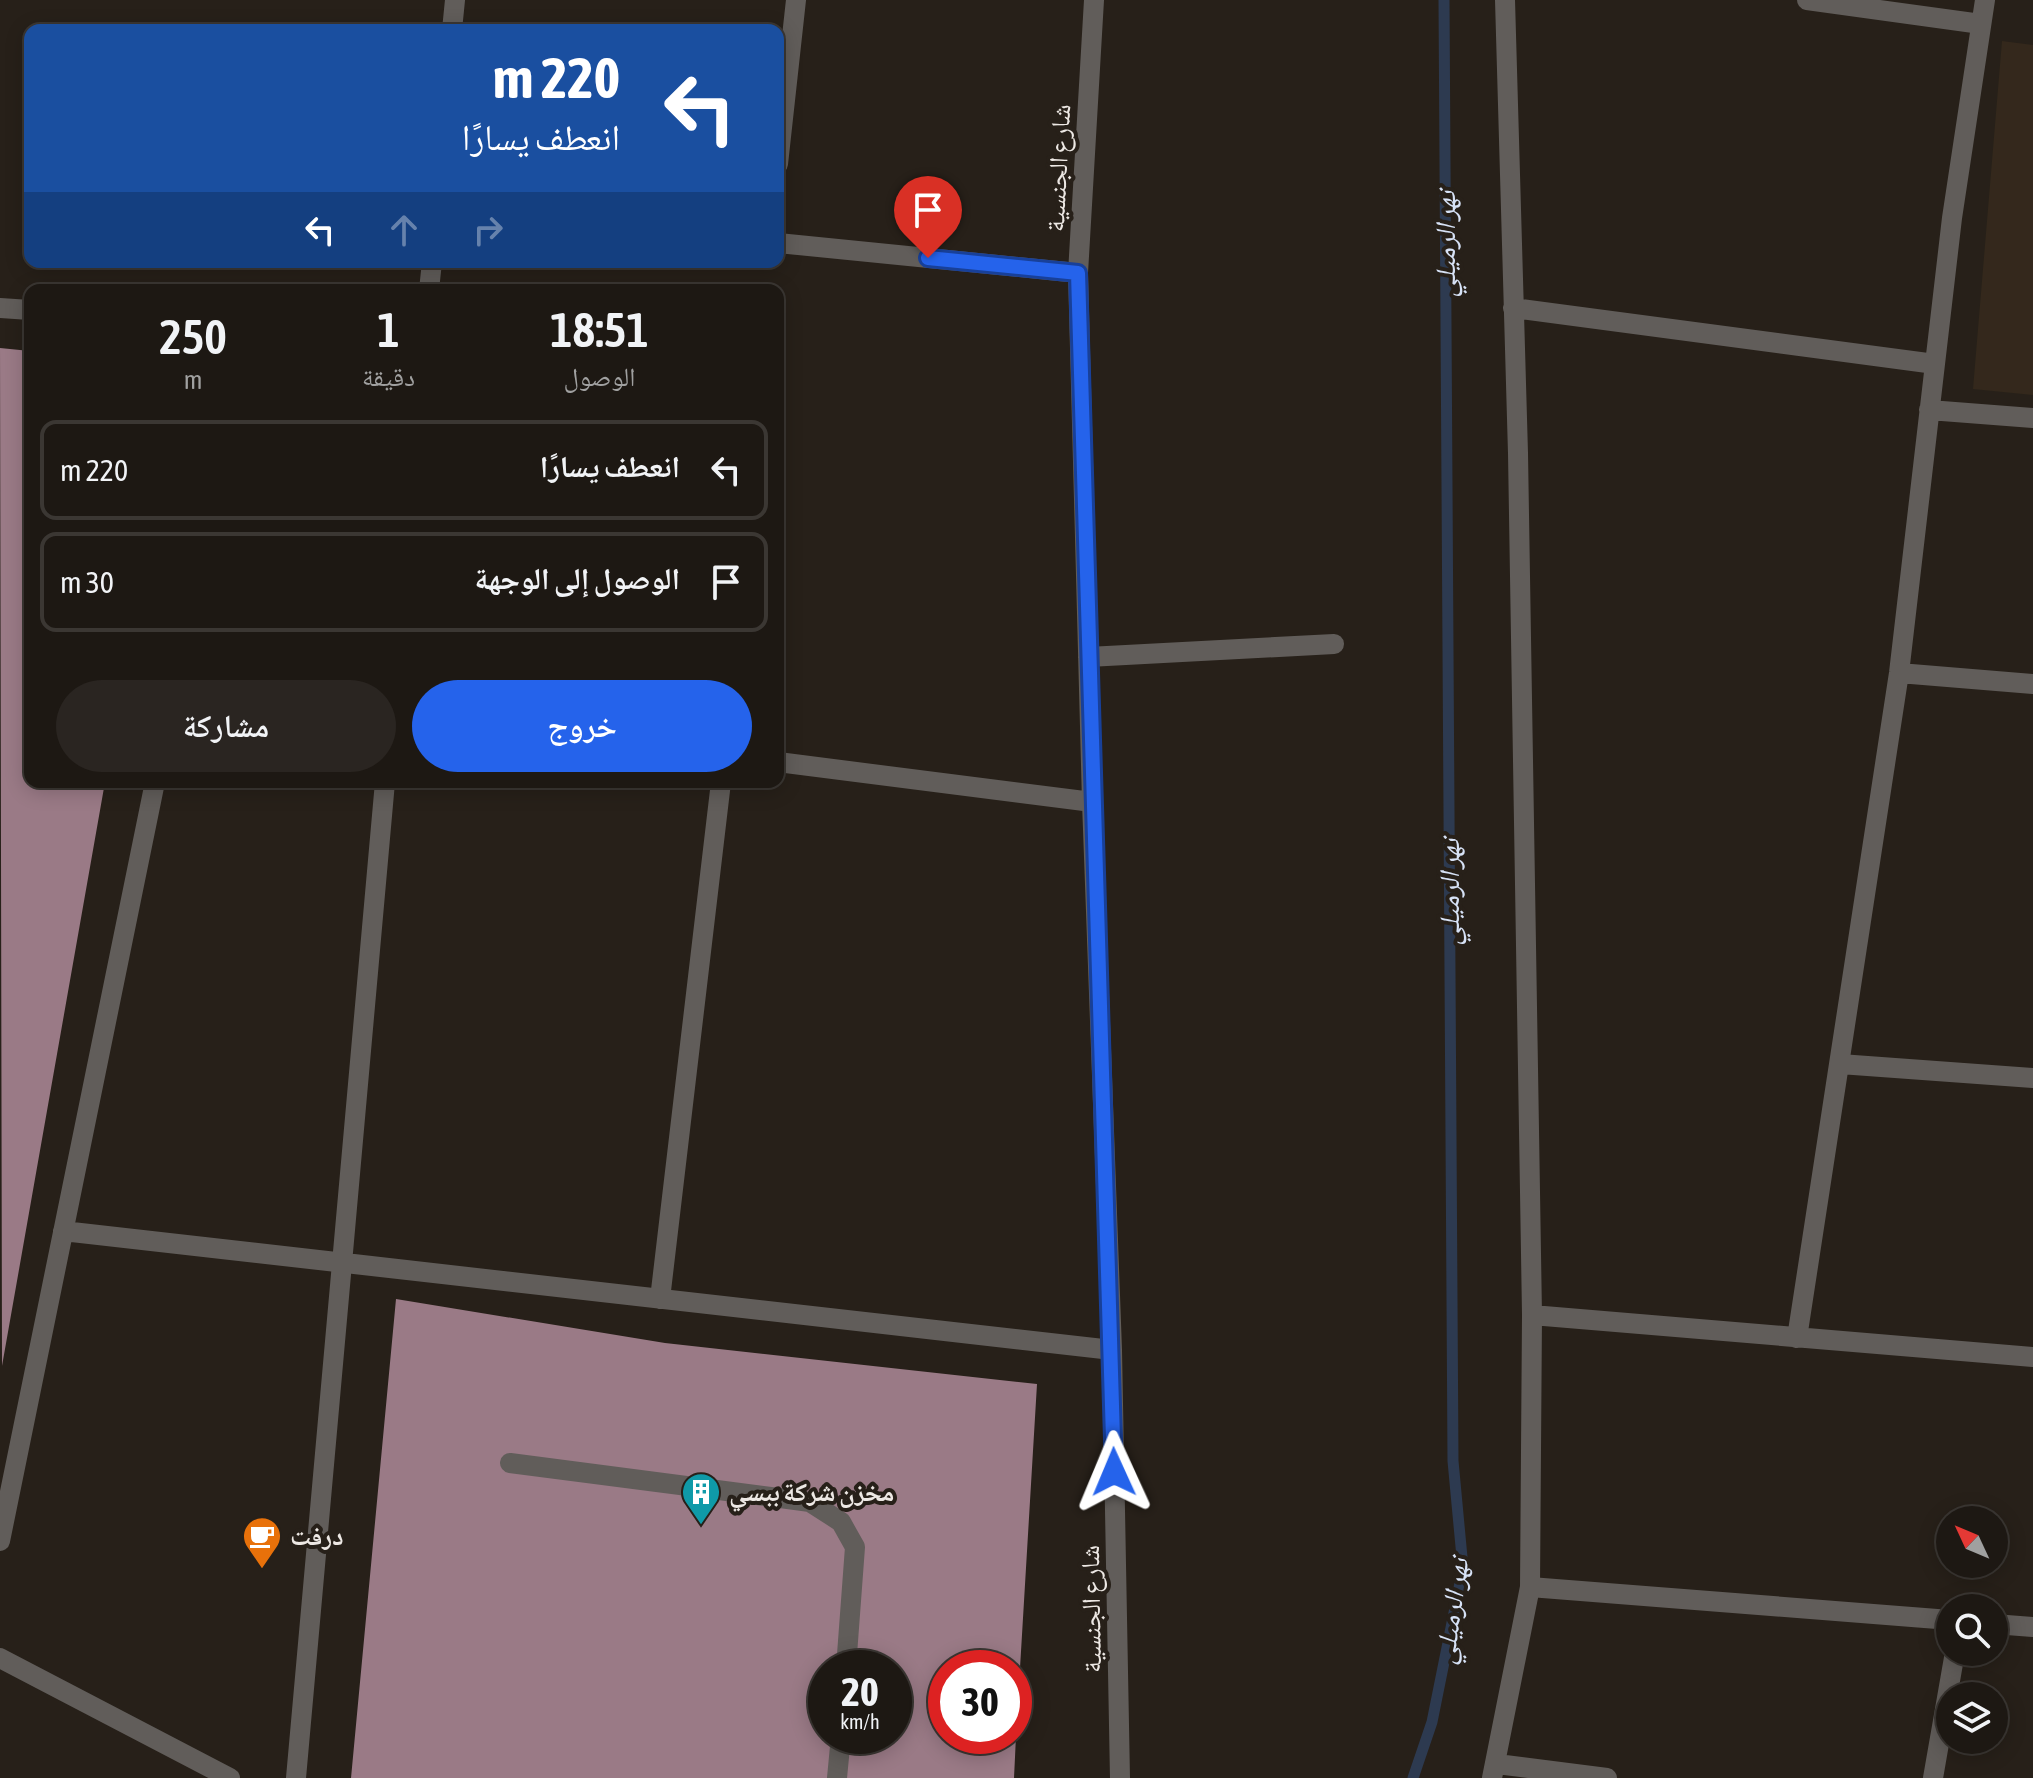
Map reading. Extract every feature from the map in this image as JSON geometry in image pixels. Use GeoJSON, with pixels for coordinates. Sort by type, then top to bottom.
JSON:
{"type":"FeatureCollection","features":[{"type":"Feature","properties":{"kind":"street"},"geometry":{"type":"LineString","coordinates":[[453,24],[455,0]]}},
{"type":"Feature","properties":{"kind":"street"},"geometry":{"type":"LineString","coordinates":[[784,109],[796,0]]}},
{"type":"Feature","properties":{"kind":"street","name":"شارع الجنسية"},"geometry":{"type":"LineString","coordinates":[[1094,0],[1078,273],[1092,802],[1112,1350],[1120,1778]]}},
{"type":"Feature","properties":{"kind":"street"},"geometry":{"type":"LineString","coordinates":[[1505,0],[1532,1315],[1530,1587],[1494,1771],[1607,1778]]}},
{"type":"Feature","properties":{"kind":"street"},"geometry":{"type":"LineString","coordinates":[[1807,0],[1981,24]]}},
{"type":"Feature","properties":{"kind":"street"},"geometry":{"type":"LineString","coordinates":[[1797,1338],[1899,673],[1952,218],[1985,0]]}},
{"type":"Feature","properties":{"kind":"street"},"geometry":{"type":"LineString","coordinates":[[784,244],[1078,273]]}},
{"type":"Feature","properties":{"kind":"street"},"geometry":{"type":"LineString","coordinates":[[0,308],[24,310]]}},
{"type":"Feature","properties":{"kind":"street"},"geometry":{"type":"LineString","coordinates":[[1513,308],[1935,364]]}},
{"type":"Feature","properties":{"kind":"street"},"geometry":{"type":"LineString","coordinates":[[1929,410],[2033,418]]}},
{"type":"Feature","properties":{"kind":"street"},"geometry":{"type":"LineString","coordinates":[[1088,657],[1334,644]]}},
{"type":"Feature","properties":{"kind":"street"},"geometry":{"type":"LineString","coordinates":[[1899,673],[2033,684]]}},
{"type":"Feature","properties":{"kind":"street"},"geometry":{"type":"LineString","coordinates":[[784,763],[1092,802]]}},
{"type":"Feature","properties":{"kind":"street"},"geometry":{"type":"LineString","coordinates":[[0,1541],[154,788]]}},
{"type":"Feature","properties":{"kind":"street"},"geometry":{"type":"LineString","coordinates":[[296,1778],[384,788]]}},
{"type":"Feature","properties":{"kind":"street"},"geometry":{"type":"LineString","coordinates":[[660,1299],[720,788]]}},
{"type":"Feature","properties":{"kind":"street"},"geometry":{"type":"LineString","coordinates":[[1840,1064],[2033,1078]]}},
{"type":"Feature","properties":{"kind":"street"},"geometry":{"type":"LineString","coordinates":[[63,1231],[1112,1350]]}},
{"type":"Feature","properties":{"kind":"street"},"geometry":{"type":"LineString","coordinates":[[1532,1315],[2033,1357]]}},
{"type":"Feature","properties":{"kind":"street"},"geometry":{"type":"LineString","coordinates":[[510,1463],[810,1502],[841,1522],[855,1547],[847,1650]]}},
{"type":"Feature","properties":{"kind":"street"},"geometry":{"type":"LineString","coordinates":[[1530,1587],[1936,1619]]}},
{"type":"Feature","properties":{"kind":"street"},"geometry":{"type":"LineString","coordinates":[[2008,1625],[2033,1627]]}},
{"type":"Feature","properties":{"kind":"street"},"geometry":{"type":"LineString","coordinates":[[0,1658],[230,1778]]}},
{"type":"Feature","properties":{"kind":"street"},"geometry":{"type":"LineString","coordinates":[[1933,1778],[1953,1666]]}},
{"type":"Feature","properties":{"kind":"street"},"geometry":{"type":"LineString","coordinates":[[837,1778],[839,1754]]}},
{"type":"Feature","properties":{"kind":"shaded area"},"geometry":{"type":"Polygon","coordinates":[[[2002,41],[2033,45],[2033,395],[1973,389],[2002,41]]]}},
{"type":"Feature","properties":{"kind":"building"},"geometry":{"type":"Polygon","coordinates":[[[0,348],[24,350],[24,788],[104,788],[2,1366],[0,348]]]}},
{"type":"Feature","properties":{"kind":"building","name":"مخزن شركة ببسي"},"geometry":{"type":"Polygon","coordinates":[[[396,1299],[665,1343],[1037,1384],[1021,1650],[928,1650],[928,1754],[1015,1754],[1014,1778],[351,1778],[396,1299]]]}},
{"type":"Feature","properties":{"kind":"waterway","name":"نهر الرميلي"},"geometry":{"type":"LineString","coordinates":[[1413,1778],[1432,1722],[1463,1568],[1453,1461],[1444,0]]}},
{"type":"Feature","properties":{"kind":"place","name":"مخزن شركة ببسي"},"geometry":{"type":"Point","coordinates":[701,1526]}},
{"type":"Feature","properties":{"kind":"place","name":"درفت"},"geometry":{"type":"Point","coordinates":[262,1570]}},
{"type":"Feature","properties":{"kind":"route"},"geometry":{"type":"LineString","coordinates":[[928,258],[1078,273],[1114,1472]]}}]}
